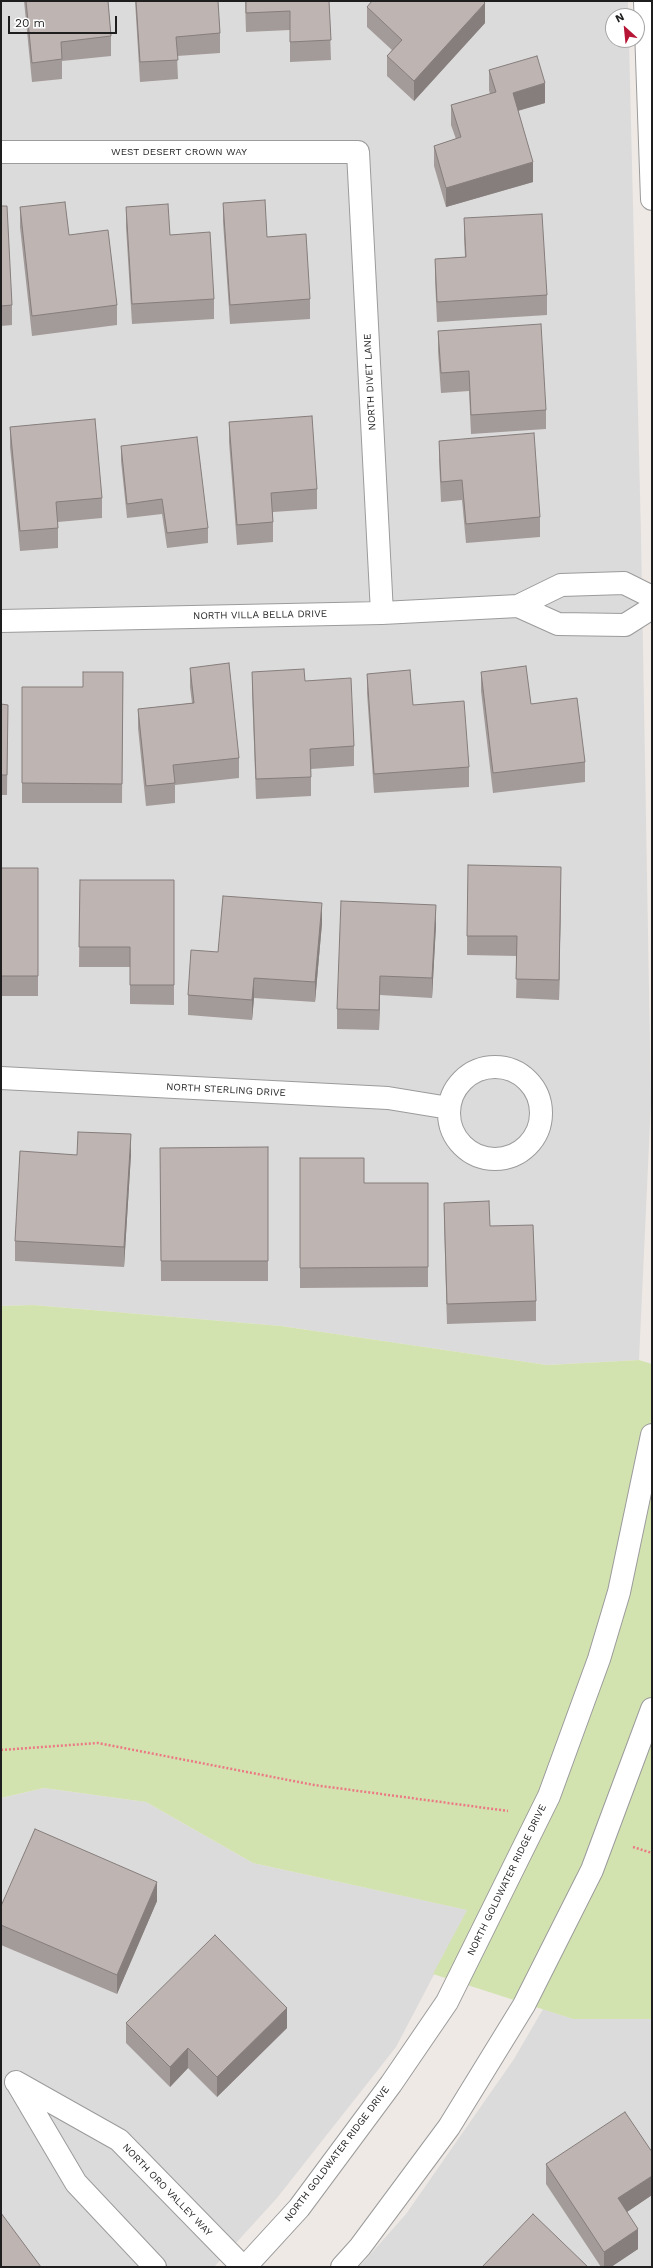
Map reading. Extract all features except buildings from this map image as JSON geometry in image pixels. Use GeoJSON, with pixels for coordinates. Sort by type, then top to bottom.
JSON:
{"type":"FeatureCollection","features":[{"type":"Feature","properties":{"kind":"street"},"geometry":{"type":"LineString","coordinates":[[645,1],[652,200]]}},
{"type":"Feature","properties":{"kind":"street","name":"WEST DESERT CROWN WAY"},"geometry":{"type":"LineString","coordinates":[[1,152],[358,152]]}},
{"type":"Feature","properties":{"kind":"street","name":"NORTH DIVET LANE"},"geometry":{"type":"LineString","coordinates":[[358,152],[382,613]]}},
{"type":"Feature","properties":{"kind":"street","name":"NORTH VILLA BELLA DRIVE"},"geometry":{"type":"LineString","coordinates":[[1,621],[382,613],[518,606],[561,585],[624,584],[652,597]]}},
{"type":"Feature","properties":{"kind":"street","name":"NORTH VILLA BELLA DRIVE"},"geometry":{"type":"LineString","coordinates":[[518,606],[558,624],[625,625],[652,608]]}},
{"type":"Feature","properties":{"kind":"street"},"geometry":{"type":"LineString","coordinates":[[504,1068],[518,1073],[530,1081],[538,1094],[542,1108],[541,1123],[535,1138],[525,1150],[511,1157],[495,1160],[467,1150],[456,1138],[450,1124],[449,1108],[454,1093],[463,1080],[482,1070],[504,1068]]}},
{"type":"Feature","properties":{"kind":"street","name":"NORTH STERLING DRIVE"},"geometry":{"type":"LineString","coordinates":[[1,1078],[388,1098],[449,1108]]}},
{"type":"Feature","properties":{"kind":"street","name":"NORTH GOLDWATER RIDGE DRIVE"},"geometry":{"type":"LineString","coordinates":[[244,2267],[299,2208],[391,2084],[447,2002],[549,1796],[599,1659],[619,1592],[652,1435]]}},
{"type":"Feature","properties":{"kind":"street"},"geometry":{"type":"LineString","coordinates":[[342,2267],[360,2247],[449,2127],[524,2004],[592,1870],[652,1709]]}},
{"type":"Feature","properties":{"kind":"street","name":"NORTH ORO VALLEY WAY"},"geometry":{"type":"LineString","coordinates":[[9,2088],[119,2140],[244,2267]]}},
{"type":"Feature","properties":{"kind":"street","name":"NORTH ORO VALLEY WAY"},"geometry":{"type":"LineString","coordinates":[[9,2088],[76,2183],[155,2267]]}},
{"type":"Feature","properties":{"kind":"path"},"geometry":{"type":"LineString","coordinates":[[1,1750],[98,1743],[314,1785],[511,1812]]}},
{"type":"Feature","properties":{"kind":"path"},"geometry":{"type":"LineString","coordinates":[[630,1846],[652,1853]]}},
{"type":"Feature","properties":{"kind":"shaded area"},"geometry":{"type":"Polygon","coordinates":[[[1,1],[628,1],[628,8],[605,8],[605,48],[629,48],[641,535],[651,1102],[639,1360],[547,1365],[281,1326],[33,1305],[1,1306],[1,1]]]}},
{"type":"Feature","properties":{"kind":"shaded area"},"geometry":{"type":"Polygon","coordinates":[[[44,1788],[146,1802],[253,1863],[468,1910],[396,2047],[277,2198],[214,2267],[1,2267],[1,1798],[44,1788]]]}},
{"type":"Feature","properties":{"kind":"shaded area"},"geometry":{"type":"Polygon","coordinates":[[[543,2009],[573,2019],[652,2019],[652,2267],[359,2267],[406,2214],[514,2059],[543,2009]]]}},
{"type":"Feature","properties":{"kind":"green space"},"geometry":{"type":"Polygon","coordinates":[[[33,1305],[281,1326],[547,1365],[639,1360],[652,1364],[652,2019],[573,2019],[433,1974],[467,1910],[253,1863],[146,1802],[44,1788],[1,1798],[1,1306],[33,1305]]]}}]}
